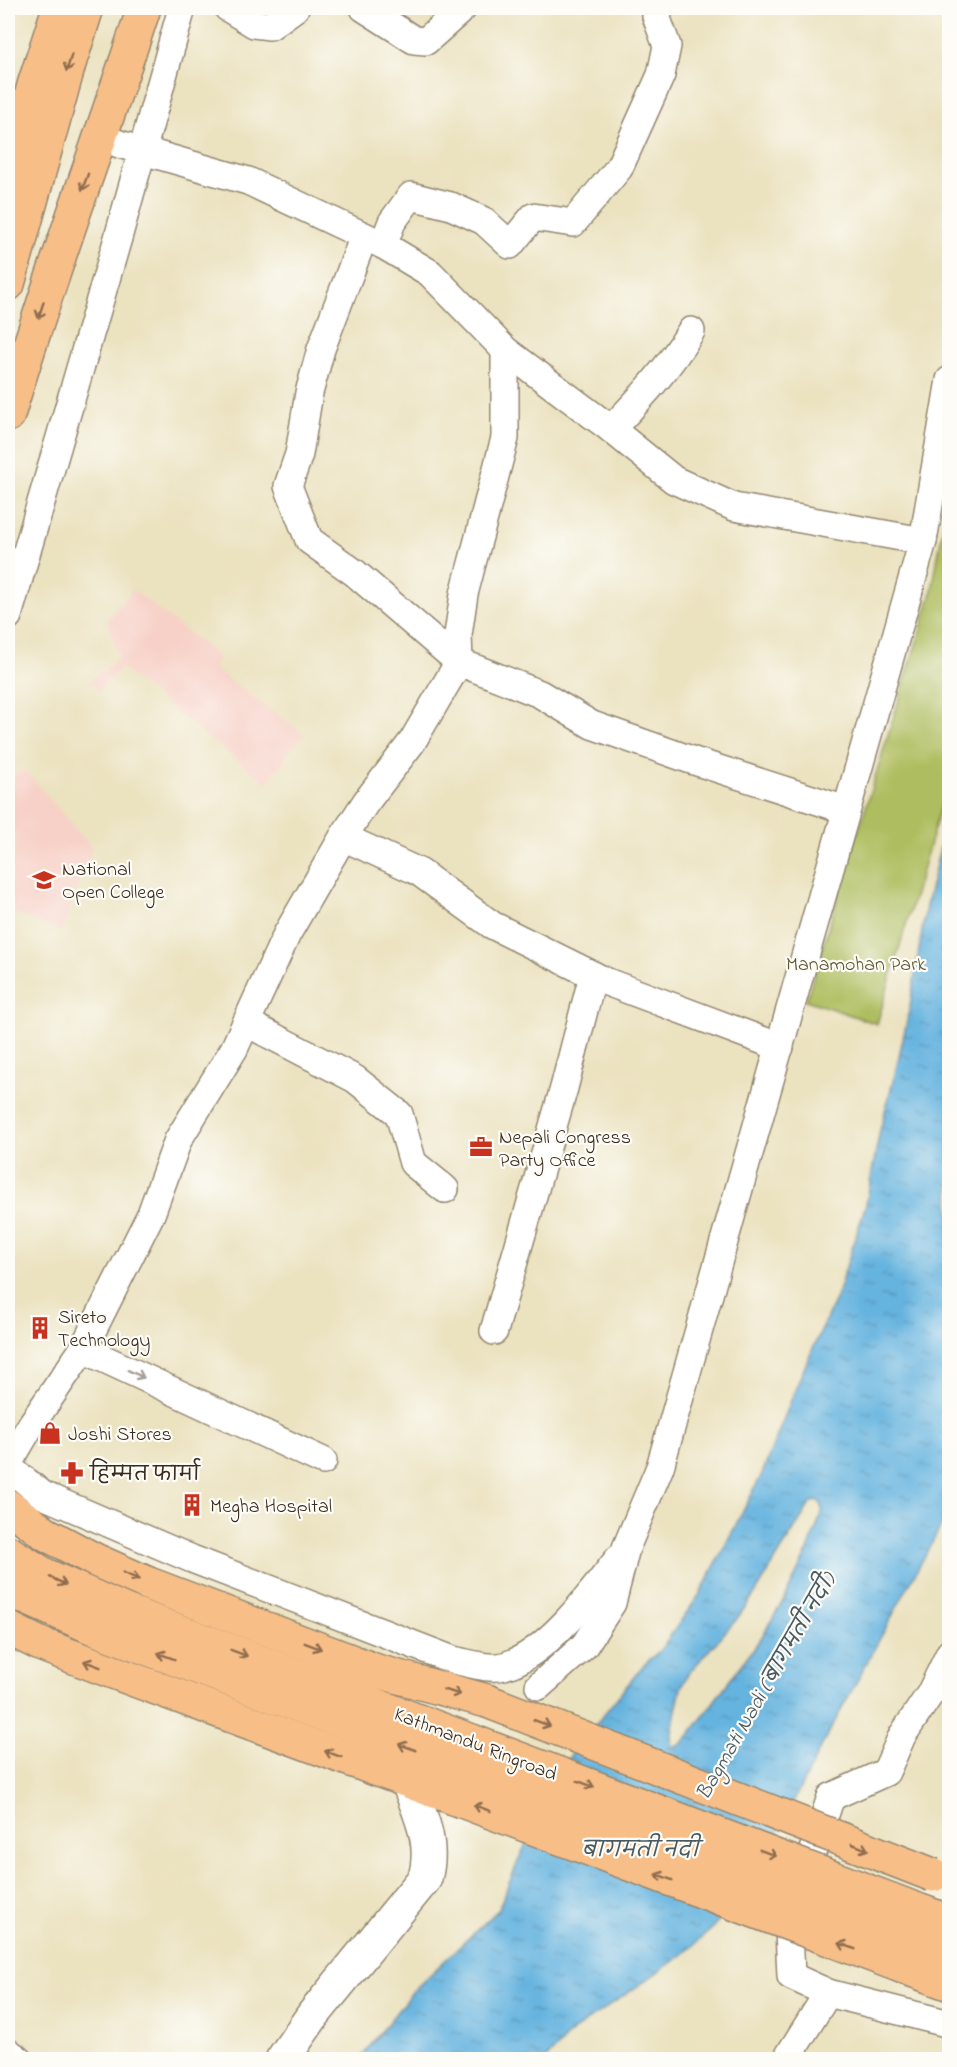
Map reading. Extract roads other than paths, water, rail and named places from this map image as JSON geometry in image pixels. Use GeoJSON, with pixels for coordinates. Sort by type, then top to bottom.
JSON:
{"type":"FeatureCollection","features":[{"type":"Feature","properties":{"kind":"main road"},"geometry":{"type":"LineString","coordinates":[[8,186],[34,85],[59,8]]}},
{"type":"Feature","properties":{"kind":"main road"},"geometry":{"type":"LineString","coordinates":[[8,284],[69,64],[87,8]]}},
{"type":"Feature","properties":{"kind":"main road"},"geometry":{"type":"LineString","coordinates":[[8,415],[59,254],[144,8]]}},
{"type":"Feature","properties":{"kind":"main road"},"geometry":{"type":"LineString","coordinates":[[8,1506],[46,1534],[94,1560],[149,1584],[377,1671],[487,1701],[941,1879]]}},
{"type":"Feature","properties":{"kind":"main road","name":"Kathmandu Ringroad"},"geometry":{"type":"LineString","coordinates":[[8,1552],[45,1575],[462,1769]]}},
{"type":"Feature","properties":{"kind":"main road","name":"Kathmandu Ringroad"},"geometry":{"type":"LineString","coordinates":[[8,1590],[98,1630],[462,1769],[921,1934],[950,1950]]}},
{"type":"Feature","properties":{"kind":"main road"},"geometry":{"type":"LineString","coordinates":[[8,1628],[40,1644],[408,1782],[462,1769],[921,1934],[950,1984]]}},
{"type":"Feature","properties":{"kind":"street"},"geometry":{"type":"LineString","coordinates":[[8,616],[182,8]]}},
{"type":"Feature","properties":{"kind":"street"},"geometry":{"type":"LineString","coordinates":[[228,8],[254,24],[270,26],[295,8]]}},
{"type":"Feature","properties":{"kind":"street"},"geometry":{"type":"LineString","coordinates":[[364,8],[414,40],[426,41],[463,8]]}},
{"type":"Feature","properties":{"kind":"street"},"geometry":{"type":"LineString","coordinates":[[660,8],[656,16],[667,46],[661,75],[619,168],[573,223],[533,217],[510,245],[484,221],[451,206],[411,196],[393,222],[373,240],[321,349],[309,393],[299,454],[288,486],[309,540],[355,573],[459,662],[540,694],[592,725],[846,810]]}},
{"type":"Feature","properties":{"kind":"street"},"geometry":{"type":"LineString","coordinates":[[101,136],[248,181],[373,240],[430,273],[505,350],[612,429],[674,480],[734,507],[923,541]]}},
{"type":"Feature","properties":{"kind":"street"},"geometry":{"type":"LineString","coordinates":[[612,429],[677,355],[691,331]]}},
{"type":"Feature","properties":{"kind":"street"},"geometry":{"type":"LineString","coordinates":[[505,350],[505,438],[464,594],[458,635],[459,662],[412,742],[366,802],[343,837],[286,934],[234,1049],[178,1140],[150,1214],[83,1349],[31,1425],[8,1466],[43,1495],[192,1559],[453,1660],[483,1666],[502,1666],[521,1659],[556,1632],[596,1587],[626,1548]]}},
{"type":"Feature","properties":{"kind":"street"},"geometry":{"type":"LineString","coordinates":[[539,1686],[584,1646],[612,1603],[626,1548],[660,1467],[923,541],[950,380]]}},
{"type":"Feature","properties":{"kind":"street"},"geometry":{"type":"LineString","coordinates":[[343,837],[419,872],[492,925],[607,982],[780,1047]]}},
{"type":"Feature","properties":{"kind":"street"},"geometry":{"type":"LineString","coordinates":[[494,1331],[564,1088],[593,975]]}},
{"type":"Feature","properties":{"kind":"street"},"geometry":{"type":"LineString","coordinates":[[247,1023],[355,1079],[399,1114],[412,1162],[445,1189]]}},
{"type":"Feature","properties":{"kind":"street"},"geometry":{"type":"LineString","coordinates":[[83,1349],[323,1461]]}},
{"type":"Feature","properties":{"kind":"street"},"geometry":{"type":"LineString","coordinates":[[950,1653],[930,1694],[902,1736],[886,1772],[831,1797],[789,1930],[791,1976],[828,1993],[950,2024]]}},
{"type":"Feature","properties":{"kind":"street"},"geometry":{"type":"LineString","coordinates":[[282,2060],[314,2015],[425,1878],[429,1862],[428,1837],[408,1782]]}},
{"type":"Feature","properties":{"kind":"street"},"geometry":{"type":"LineString","coordinates":[[786,2060],[828,1993]]}},
{"type":"Feature","properties":{"kind":"street"},"geometry":{"type":"LineString","coordinates":[[8,2052],[19,2060]]}},
{"type":"Feature","properties":{"kind":"water","name":"बागमती नदी"},"geometry":{"type":"Polygon","coordinates":[[[949,812],[950,1509],[819,1751],[769,1849],[713,1928],[681,1956],[573,2031],[546,2059],[359,2060],[413,1991],[498,1910],[563,1765],[642,1667],[661,1649],[700,1594],[762,1474],[801,1375],[837,1295],[866,1204],[880,1130],[909,1012],[926,906],[949,812]],[[818,1501],[808,1507],[755,1594],[735,1621],[688,1674],[681,1688],[675,1715],[672,1747],[680,1745],[690,1734],[761,1638],[786,1596],[809,1548],[822,1512],[822,1505],[818,1501]]]}},
{"type":"Feature","properties":{"kind":"place","name":"National Open College"},"geometry":{"type":"Point","coordinates":[44,880]}},
{"type":"Feature","properties":{"kind":"place","name":"Nepali Congress Party Office"},"geometry":{"type":"Point","coordinates":[481,1147]}},
{"type":"Feature","properties":{"kind":"place","name":"Sireto Technology"},"geometry":{"type":"Point","coordinates":[40,1328]}},
{"type":"Feature","properties":{"kind":"place","name":"Joshi Stores"},"geometry":{"type":"Point","coordinates":[50,1433]}},
{"type":"Feature","properties":{"kind":"place","name":"हिम्मत फार्मा"},"geometry":{"type":"Point","coordinates":[72,1473]}},
{"type":"Feature","properties":{"kind":"place","name":"Megha Hospital"},"geometry":{"type":"Point","coordinates":[192,1505]}},
{"type":"Feature","properties":{"kind":"park label","name":"Manamohan Park"},"geometry":{"type":"Point","coordinates":[856,963]}},
{"type":"Feature","properties":{"kind":"water label","name":"Bagmati Nadi (बागमती नदी)"},"geometry":{"type":"Point","coordinates":[765,1686]}}]}
